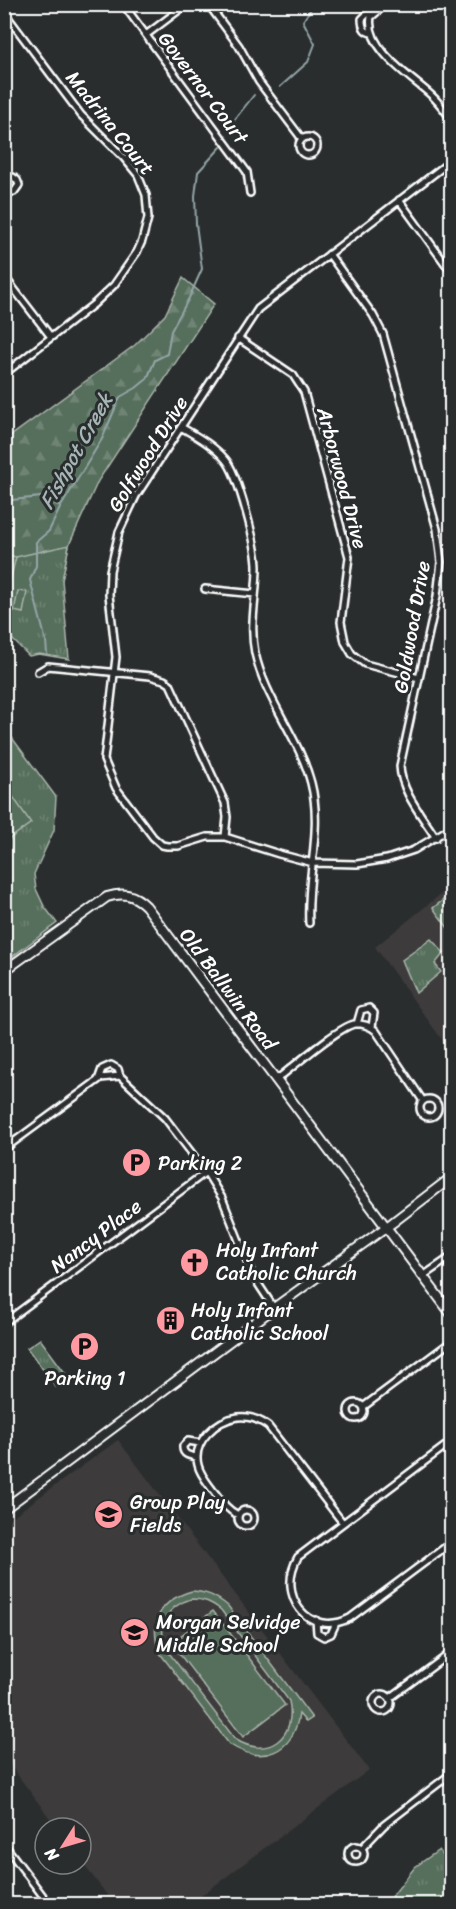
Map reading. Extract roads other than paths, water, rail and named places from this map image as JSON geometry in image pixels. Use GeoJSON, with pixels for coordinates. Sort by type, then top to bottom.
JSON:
{"type":"FeatureCollection","features":[{"type":"Feature","properties":{"kind":"street","name":"Governor Court"},"geometry":{"type":"LineString","coordinates":[[123,4],[247,172],[250,193]]}},
{"type":"Feature","properties":{"kind":"street"},"geometry":{"type":"LineString","coordinates":[[146,35],[187,4]]}},
{"type":"Feature","properties":{"kind":"street"},"geometry":{"type":"LineString","coordinates":[[208,4],[239,46],[259,82],[302,139]]}},
{"type":"Feature","properties":{"kind":"street"},"geometry":{"type":"LineString","coordinates":[[386,4],[373,14],[370,20],[372,33],[395,64],[436,99],[452,120]]}},
{"type":"Feature","properties":{"kind":"street","name":"Madrina Court"},"geometry":{"type":"LineString","coordinates":[[4,12],[81,115],[138,175],[143,184],[148,206],[148,219],[142,241],[122,275],[101,298],[4,374]]}},
{"type":"Feature","properties":{"kind":"street","name":"Golfwood Drive"},"geometry":{"type":"LineString","coordinates":[[225,837],[207,837],[172,846],[162,845],[153,837],[116,788],[106,770],[104,748],[114,674],[115,646],[109,595],[110,571],[116,540],[136,496],[258,309],[452,160]]}},
{"type":"Feature","properties":{"kind":"street"},"geometry":{"type":"LineString","coordinates":[[4,179],[13,177],[17,180],[18,185],[14,192],[4,190]]}},
{"type":"Feature","properties":{"kind":"street"},"geometry":{"type":"LineString","coordinates":[[399,200],[452,273]]}},
{"type":"Feature","properties":{"kind":"street","name":"Goldwood Drive"},"geometry":{"type":"LineString","coordinates":[[329,254],[373,315],[383,334],[437,529],[441,551],[440,576],[400,773],[406,790],[436,838]]}},
{"type":"Feature","properties":{"kind":"street"},"geometry":{"type":"LineString","coordinates":[[4,276],[51,337]]}},
{"type":"Feature","properties":{"kind":"street","name":"Arborwood Drive"},"geometry":{"type":"LineString","coordinates":[[238,338],[293,375],[304,393],[349,557],[341,629],[348,648],[358,660],[371,667],[419,678]]}},
{"type":"Feature","properties":{"kind":"street"},"geometry":{"type":"LineString","coordinates":[[181,427],[213,447],[232,468],[255,550],[257,568],[252,628],[258,665],[302,757],[314,795],[316,825],[308,891],[309,923]]}},
{"type":"Feature","properties":{"kind":"street"},"geometry":{"type":"LineString","coordinates":[[205,589],[255,594]]}},
{"type":"Feature","properties":{"kind":"street"},"geometry":{"type":"LineString","coordinates":[[38,672],[48,666],[157,678],[170,684],[223,796],[227,817],[225,837],[313,862],[370,863],[401,855],[436,838],[452,827]]}},
{"type":"Feature","properties":{"kind":"street","name":"Old Ballwin Road"},"geometry":{"type":"LineString","coordinates":[[4,971],[100,901],[113,895],[131,895],[138,899],[146,906],[452,1315]]}},
{"type":"Feature","properties":{"kind":"street"},"geometry":{"type":"LineString","coordinates":[[357,1024],[361,1010],[369,1008],[374,1013],[372,1027]]}},
{"type":"Feature","properties":{"kind":"street"},"geometry":{"type":"LineString","coordinates":[[276,1080],[339,1032],[357,1024],[372,1027],[388,1047],[423,1101]]}},
{"type":"Feature","properties":{"kind":"street"},"geometry":{"type":"LineString","coordinates":[[98,1080],[102,1069],[111,1065],[118,1069],[120,1076],[165,1118],[206,1172],[222,1198],[253,1276],[274,1308]]}},
{"type":"Feature","properties":{"kind":"street"},"geometry":{"type":"LineString","coordinates":[[4,1149],[98,1080],[120,1076]]}},
{"type":"Feature","properties":{"kind":"street","name":"Nancy Place"},"geometry":{"type":"LineString","coordinates":[[4,1323],[206,1172]]}},
{"type":"Feature","properties":{"kind":"street"},"geometry":{"type":"LineString","coordinates":[[4,1509],[452,1177]]}},
{"type":"Feature","properties":{"kind":"street"},"geometry":{"type":"LineString","coordinates":[[423,1276],[452,1256]]}},
{"type":"Feature","properties":{"kind":"street"},"geometry":{"type":"LineString","coordinates":[[363,1407],[452,1341]]}},
{"type":"Feature","properties":{"kind":"street"},"geometry":{"type":"LineString","coordinates":[[238,1515],[229,1510],[202,1474],[197,1457],[200,1443],[212,1430],[232,1419],[250,1418],[263,1422],[274,1433],[343,1523]]}},
{"type":"Feature","properties":{"kind":"street"},"geometry":{"type":"LineString","coordinates":[[452,1440],[298,1557],[292,1567],[290,1578],[293,1600],[307,1616],[327,1624],[350,1618],[452,1542]]}},
{"type":"Feature","properties":{"kind":"street"},"geometry":{"type":"LineString","coordinates":[[197,1457],[186,1454],[183,1446],[188,1441],[200,1443]]}},
{"type":"Feature","properties":{"kind":"street"},"geometry":{"type":"LineString","coordinates":[[316,1620],[317,1633],[324,1637],[331,1634],[336,1623]]}},
{"type":"Feature","properties":{"kind":"street"},"geometry":{"type":"LineString","coordinates":[[390,1698],[452,1652]]}},
{"type":"Feature","properties":{"kind":"street"},"geometry":{"type":"LineString","coordinates":[[362,1848],[384,1825],[451,1776]]}},
{"type":"Feature","properties":{"kind":"street"},"geometry":{"type":"LineString","coordinates":[[4,1844],[49,1905]]}},
{"type":"Feature","properties":{"kind":"waterway"},"geometry":{"type":"LineString","coordinates":[[280,87],[308,62],[315,44],[303,21],[314,4]]}},
{"type":"Feature","properties":{"kind":"waterway"},"geometry":{"type":"LineString","coordinates":[[228,128],[254,95]]}},
{"type":"Feature","properties":{"kind":"waterway","name":"Fishpot Creek"},"geometry":{"type":"LineString","coordinates":[[47,654],[46,641],[30,580],[36,566],[36,542],[49,531],[60,508],[102,439],[120,397],[147,379],[155,360],[167,354],[171,331],[202,269],[196,224],[195,196],[198,172],[221,147]]}},
{"type":"Feature","properties":{"kind":"waterway"},"geometry":{"type":"LineString","coordinates":[[4,502],[46,496],[60,507]]}},
{"type":"Feature","properties":{"kind":"place","name":"Parking 2"},"geometry":{"type":"Point","coordinates":[137,1163]}},
{"type":"Feature","properties":{"kind":"place","name":"Holy Infant Catholic Church"},"geometry":{"type":"Point","coordinates":[195,1262]}},
{"type":"Feature","properties":{"kind":"place","name":"Holy Infant Catholic School"},"geometry":{"type":"Point","coordinates":[170,1321]}},
{"type":"Feature","properties":{"kind":"place","name":"Parking 1"},"geometry":{"type":"Point","coordinates":[85,1347]}},
{"type":"Feature","properties":{"kind":"place","name":"Group Play Fields"},"geometry":{"type":"Point","coordinates":[109,1514]}},
{"type":"Feature","properties":{"kind":"place","name":"Morgan Selvidge Middle School"},"geometry":{"type":"Point","coordinates":[135,1633]}}]}
